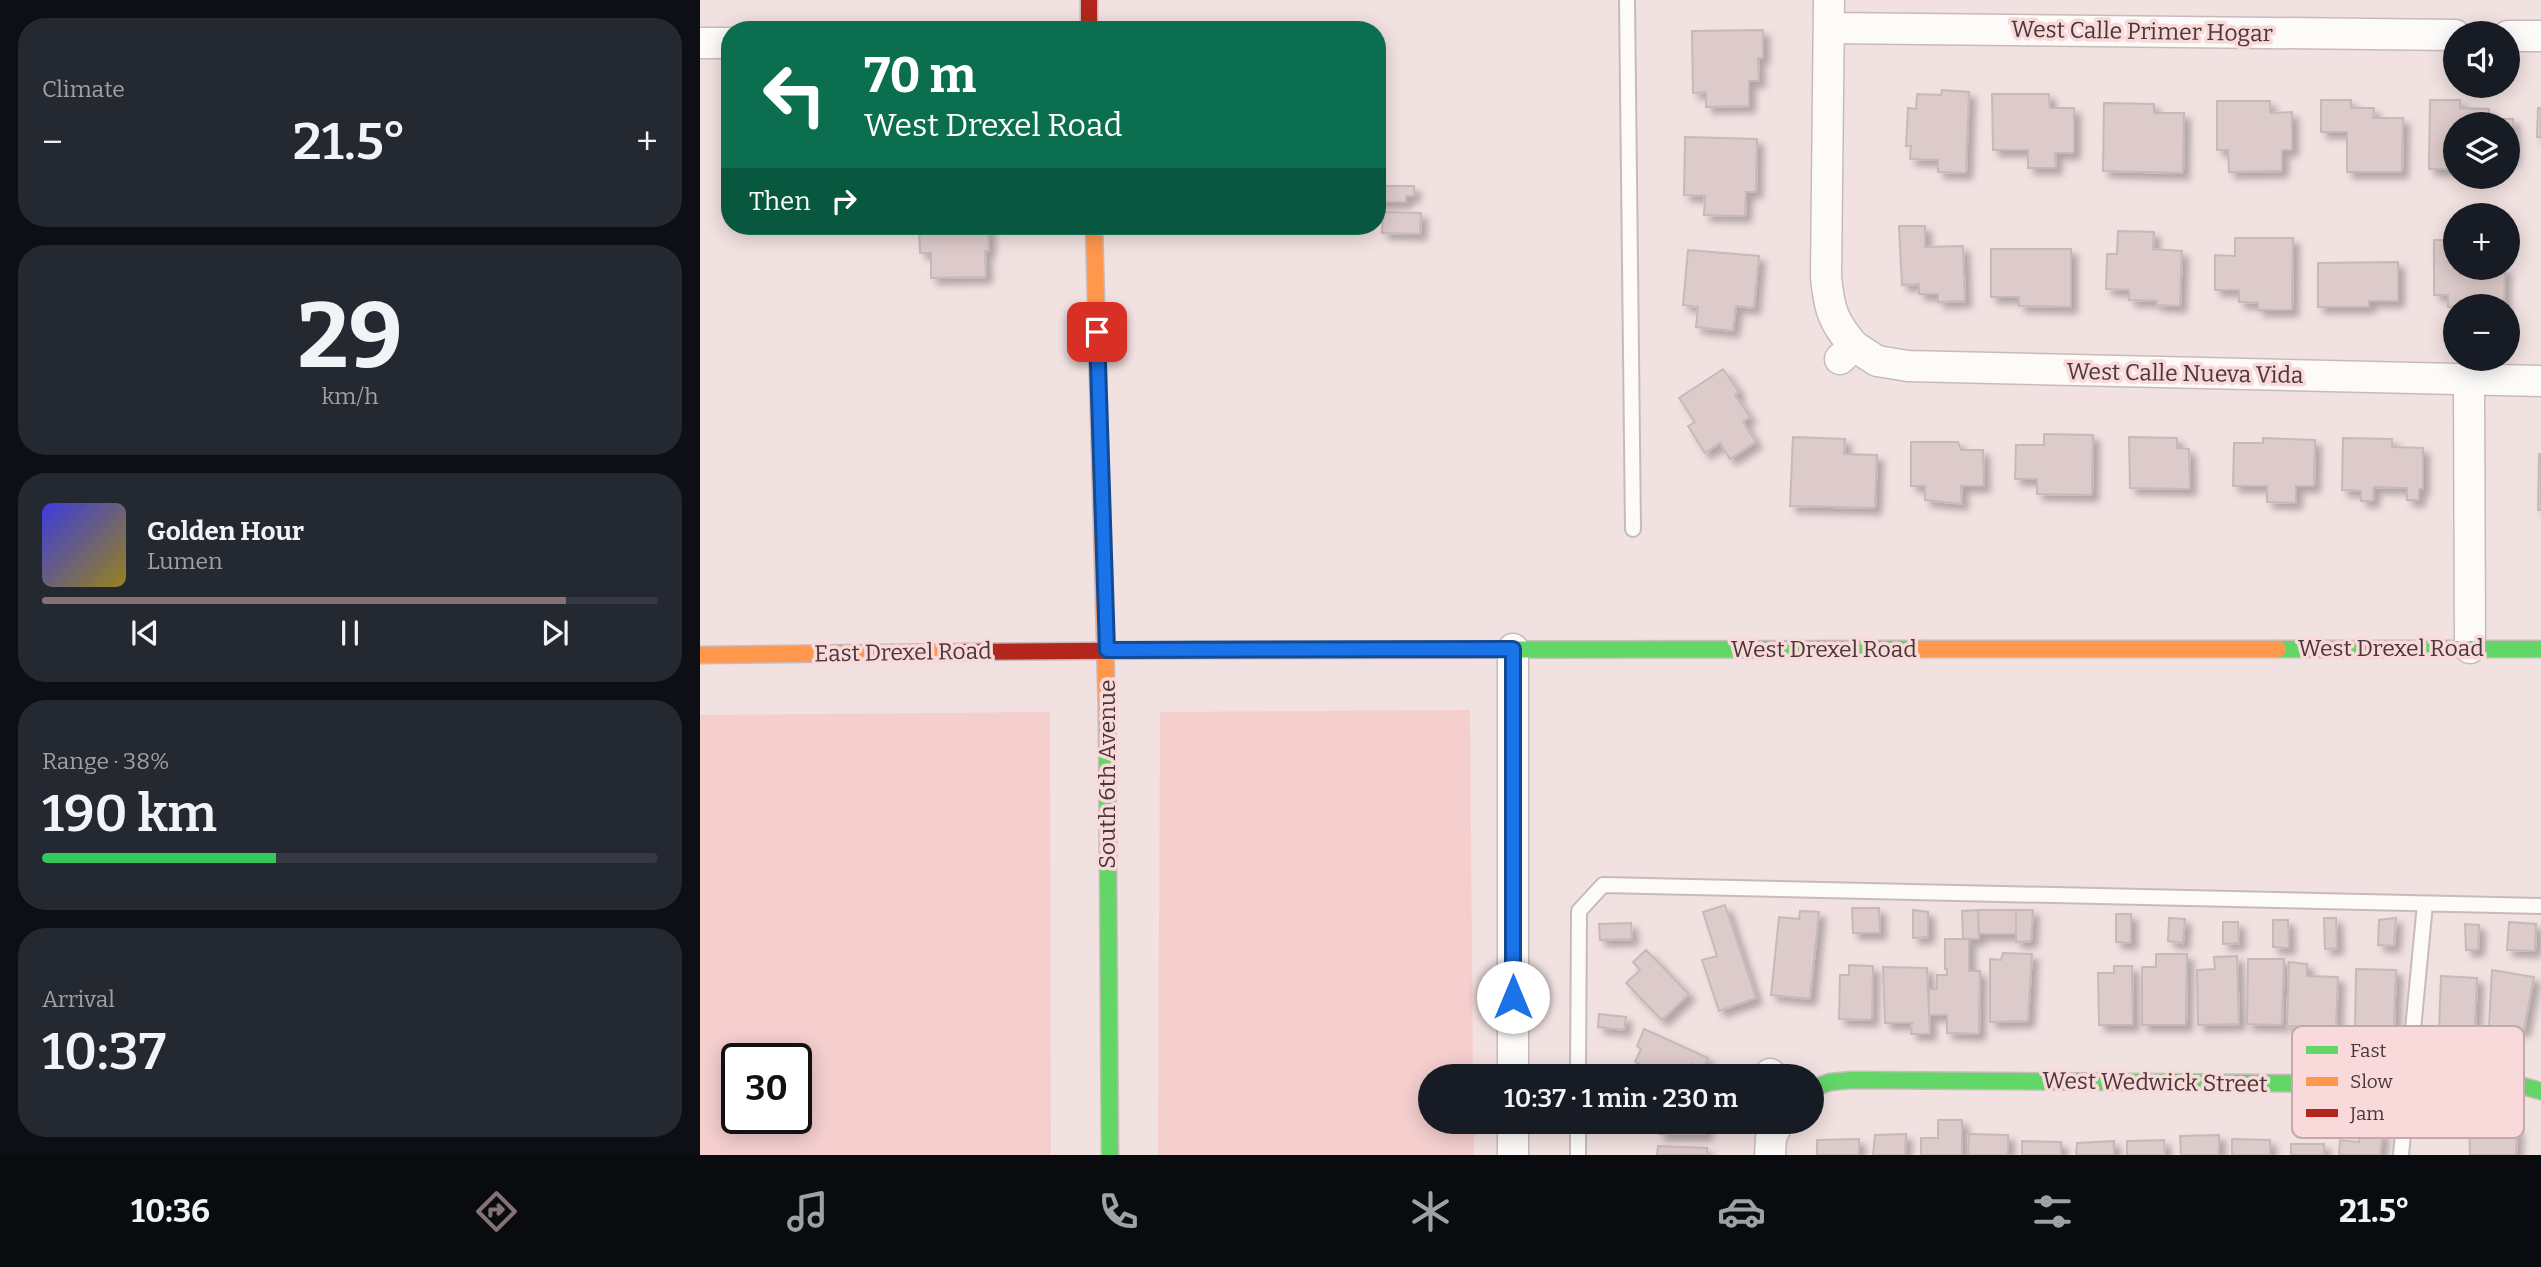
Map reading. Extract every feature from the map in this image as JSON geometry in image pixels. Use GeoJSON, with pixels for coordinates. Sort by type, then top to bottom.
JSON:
{"type":"FeatureCollection","features":[{"type":"Feature","properties":{"kind":"street"},"geometry":{"type":"LineString","coordinates":[[1089,0],[1089,21]]}},
{"type":"Feature","properties":{"kind":"street","name":"West Calle Primer Hogar"},"geometry":{"type":"LineString","coordinates":[[1829,14],[2443,35]]}},
{"type":"Feature","properties":{"kind":"street","name":"West Calle Nueva Vida"},"geometry":{"type":"LineString","coordinates":[[1829,14],[1826,278],[1828,306],[1847,353],[1877,362],[1908,366],[2541,381]]}},
{"type":"Feature","properties":{"kind":"street"},"geometry":{"type":"LineString","coordinates":[[2520,36],[2541,36]]}},
{"type":"Feature","properties":{"kind":"street"},"geometry":{"type":"LineString","coordinates":[[700,43],[721,43]]}},
{"type":"Feature","properties":{"kind":"street","name":"South 6th Avenue"},"geometry":{"type":"LineString","coordinates":[[1094,235],[1107,650],[1110,1155]]}},
{"type":"Feature","properties":{"kind":"street"},"geometry":{"type":"LineString","coordinates":[[2469,380],[2470,648]]}},
{"type":"Feature","properties":{"kind":"street"},"geometry":{"type":"LineString","coordinates":[[1513,649],[1513,1064]]}},
{"type":"Feature","properties":{"kind":"street","name":"West Drexel Road"},"geometry":{"type":"LineString","coordinates":[[1107,650],[2541,649]]}},
{"type":"Feature","properties":{"kind":"street","name":"East Drexel Road"},"geometry":{"type":"LineString","coordinates":[[700,655],[1107,650]]}},
{"type":"Feature","properties":{"kind":"street","name":"West Wedwick Street"},"geometry":{"type":"LineString","coordinates":[[1824,1085],[1842,1080],[2292,1084]]}},
{"type":"Feature","properties":{"kind":"street","name":"West Wedwick Street"},"geometry":{"type":"LineString","coordinates":[[2524,1086],[2541,1091]]}},
{"type":"Feature","properties":{"kind":"street"},"geometry":{"type":"LineString","coordinates":[[1513,1134],[1513,1155]]}},
{"type":"Feature","properties":{"kind":"street"},"geometry":{"type":"LineString","coordinates":[[1770,1155],[1773,1134]]}},
{"type":"Feature","properties":{"kind":"lane"},"geometry":{"type":"LineString","coordinates":[[1627,0],[1633,530]]}},
{"type":"Feature","properties":{"kind":"lane"},"geometry":{"type":"LineString","coordinates":[[1578,1064],[1578,911],[1603,885],[2541,906]]}},
{"type":"Feature","properties":{"kind":"lane"},"geometry":{"type":"LineString","coordinates":[[2414,1026],[2425,904]]}},
{"type":"Feature","properties":{"kind":"lane"},"geometry":{"type":"LineString","coordinates":[[1578,1134],[1578,1155]]}},
{"type":"Feature","properties":{"kind":"shaded area"},"geometry":{"type":"Polygon","coordinates":[[[1470,710],[1473,1064],[1418,1064],[1418,1134],[1474,1134],[1474,1155],[1158,1155],[1160,712],[1470,710]]]}},
{"type":"Feature","properties":{"kind":"shaded area"},"geometry":{"type":"Polygon","coordinates":[[[1050,712],[1051,1155],[700,1155],[700,715],[1050,712]]]}},
{"type":"Feature","properties":{"kind":"building"},"geometry":{"type":"Polygon","coordinates":[[[1763,30],[1763,58],[1758,58],[1759,81],[1749,81],[1749,106],[1706,107],[1706,92],[1693,93],[1692,31],[1763,30]]]}},
{"type":"Feature","properties":{"kind":"building"},"geometry":{"type":"Polygon","coordinates":[[[1942,90],[1969,92],[1966,173],[1938,172],[1938,160],[1910,159],[1911,146],[1906,146],[1908,108],[1916,109],[1917,94],[1941,95],[1942,90]]]}},
{"type":"Feature","properties":{"kind":"building"},"geometry":{"type":"Polygon","coordinates":[[[1992,94],[2049,94],[2050,108],[2074,108],[2074,153],[2055,153],[2056,168],[2028,168],[2028,150],[1993,150],[1992,94]]]}},
{"type":"Feature","properties":{"kind":"building"},"geometry":{"type":"Polygon","coordinates":[[[2321,100],[2351,100],[2351,108],[2374,108],[2373,118],[2403,118],[2402,172],[2347,172],[2347,132],[2321,132],[2321,100]]]}},
{"type":"Feature","properties":{"kind":"building"},"geometry":{"type":"Polygon","coordinates":[[[2430,100],[2460,100],[2460,108],[2489,109],[2489,112],[2443,112],[2443,169],[2429,169],[2430,100]]]}},
{"type":"Feature","properties":{"kind":"building"},"geometry":{"type":"Polygon","coordinates":[[[2217,101],[2270,101],[2270,113],[2292,112],[2292,150],[2282,150],[2282,171],[2229,172],[2228,150],[2217,150],[2217,101]]]}},
{"type":"Feature","properties":{"kind":"building"},"geometry":{"type":"Polygon","coordinates":[[[2104,103],[2154,104],[2154,113],[2184,113],[2183,173],[2103,171],[2104,103]]]}},
{"type":"Feature","properties":{"kind":"building"},"geometry":{"type":"Polygon","coordinates":[[[2538,108],[2541,108],[2541,137],[2537,137],[2538,108]]]}},
{"type":"Feature","properties":{"kind":"building"},"geometry":{"type":"Polygon","coordinates":[[[1685,137],[1757,139],[1756,192],[1746,192],[1745,216],[1704,215],[1705,196],[1684,195],[1685,137]]]}},
{"type":"Feature","properties":{"kind":"building"},"geometry":{"type":"Polygon","coordinates":[[[1386,186],[1414,186],[1414,196],[1406,196],[1406,202],[1386,202],[1386,186]]]}},
{"type":"Feature","properties":{"kind":"building"},"geometry":{"type":"Polygon","coordinates":[[[1386,212],[1421,213],[1420,234],[1386,233],[1386,212]]]}},
{"type":"Feature","properties":{"kind":"building"},"geometry":{"type":"Polygon","coordinates":[[[1899,226],[1925,226],[1925,247],[1963,246],[1965,301],[1938,302],[1938,294],[1919,294],[1919,284],[1902,285],[1899,226]]]}},
{"type":"Feature","properties":{"kind":"building"},"geometry":{"type":"Polygon","coordinates":[[[2118,231],[2154,232],[2153,249],[2182,251],[2180,306],[2156,305],[2157,301],[2129,300],[2129,290],[2106,289],[2107,254],[2117,254],[2118,231]]]}},
{"type":"Feature","properties":{"kind":"building"},"geometry":{"type":"Polygon","coordinates":[[[919,235],[988,235],[989,251],[985,251],[986,277],[931,278],[931,253],[920,253],[919,235]]]}},
{"type":"Feature","properties":{"kind":"building"},"geometry":{"type":"Polygon","coordinates":[[[2235,238],[2293,238],[2292,310],[2258,310],[2258,303],[2239,302],[2239,290],[2215,290],[2215,255],[2235,256],[2235,238]]]}},
{"type":"Feature","properties":{"kind":"building"},"geometry":{"type":"Polygon","coordinates":[[[2434,240],[2443,240],[2443,280],[2505,280],[2504,294],[2434,295],[2434,240]]]}},
{"type":"Feature","properties":{"kind":"building"},"geometry":{"type":"Polygon","coordinates":[[[1991,249],[2071,249],[2071,307],[2019,306],[2019,297],[1991,297],[1991,249]]]}},
{"type":"Feature","properties":{"kind":"building"},"geometry":{"type":"Polygon","coordinates":[[[1688,250],[1759,256],[1754,308],[1736,306],[1733,331],[1696,327],[1698,307],[1683,305],[1688,250]]]}},
{"type":"Feature","properties":{"kind":"building"},"geometry":{"type":"Polygon","coordinates":[[[2398,262],[2398,301],[2369,301],[2369,307],[2318,307],[2318,263],[2398,262]]]}},
{"type":"Feature","properties":{"kind":"building"},"geometry":{"type":"Polygon","coordinates":[[[1723,369],[1739,392],[1735,395],[1750,417],[1743,422],[1756,442],[1730,459],[1720,443],[1705,453],[1688,426],[1695,422],[1679,398],[1723,369]]]}},
{"type":"Feature","properties":{"kind":"building"},"geometry":{"type":"Polygon","coordinates":[[[2044,434],[2093,435],[2092,495],[2037,494],[2037,479],[2015,479],[2016,445],[2044,445],[2044,434]]]}},
{"type":"Feature","properties":{"kind":"building"},"geometry":{"type":"Polygon","coordinates":[[[1793,437],[1845,439],[1844,454],[1877,455],[1875,508],[1790,506],[1793,437]]]}},
{"type":"Feature","properties":{"kind":"building"},"geometry":{"type":"Polygon","coordinates":[[[2129,437],[2177,438],[2177,448],[2189,449],[2190,489],[2130,488],[2129,437]]]}},
{"type":"Feature","properties":{"kind":"building"},"geometry":{"type":"Polygon","coordinates":[[[2263,438],[2315,440],[2314,486],[2296,486],[2296,503],[2267,502],[2267,486],[2233,486],[2234,443],[2263,443],[2263,438]]]}},
{"type":"Feature","properties":{"kind":"building"},"geometry":{"type":"Polygon","coordinates":[[[2343,438],[2392,439],[2392,447],[2423,448],[2423,489],[2419,489],[2419,500],[2407,500],[2407,488],[2374,487],[2373,501],[2361,501],[2361,491],[2342,490],[2343,438]]]}},
{"type":"Feature","properties":{"kind":"building"},"geometry":{"type":"Polygon","coordinates":[[[1911,442],[1958,442],[1961,450],[1983,450],[1984,486],[1961,486],[1962,504],[1925,500],[1925,486],[1911,486],[1911,442]]]}},
{"type":"Feature","properties":{"kind":"building"},"geometry":{"type":"Polygon","coordinates":[[[2541,454],[2541,510],[2538,510],[2541,454]]]}},
{"type":"Feature","properties":{"kind":"building"},"geometry":{"type":"Polygon","coordinates":[[[1725,905],[1756,998],[1719,1011],[1702,960],[1717,956],[1703,912],[1725,905]]]}},
{"type":"Feature","properties":{"kind":"building"},"geometry":{"type":"Polygon","coordinates":[[[1852,908],[1879,908],[1880,933],[1853,933],[1852,908]]]}},
{"type":"Feature","properties":{"kind":"building"},"geometry":{"type":"Polygon","coordinates":[[[1913,910],[1928,912],[1928,937],[1913,938],[1913,910]]]}},
{"type":"Feature","properties":{"kind":"building"},"geometry":{"type":"Polygon","coordinates":[[[1978,910],[2016,910],[2016,934],[1979,934],[1978,910]]]}},
{"type":"Feature","properties":{"kind":"building"},"geometry":{"type":"Polygon","coordinates":[[[1978,910],[1979,939],[1963,939],[1962,911],[1978,910]]]}},
{"type":"Feature","properties":{"kind":"building"},"geometry":{"type":"Polygon","coordinates":[[[2016,910],[2033,910],[2031,941],[2016,942],[2016,910]]]}},
{"type":"Feature","properties":{"kind":"building"},"geometry":{"type":"Polygon","coordinates":[[[1800,911],[1819,912],[1810,999],[1771,995],[1779,917],[1799,919],[1800,911]]]}},
{"type":"Feature","properties":{"kind":"building"},"geometry":{"type":"Polygon","coordinates":[[[2116,914],[2131,914],[2131,943],[2116,942],[2116,914]]]}},
{"type":"Feature","properties":{"kind":"building"},"geometry":{"type":"Polygon","coordinates":[[[2169,918],[2185,919],[2183,943],[2168,941],[2169,918]]]}},
{"type":"Feature","properties":{"kind":"building"},"geometry":{"type":"Polygon","coordinates":[[[2324,918],[2336,918],[2337,948],[2325,949],[2324,918]]]}},
{"type":"Feature","properties":{"kind":"building"},"geometry":{"type":"Polygon","coordinates":[[[2396,918],[2394,946],[2378,945],[2379,920],[2396,918]]]}},
{"type":"Feature","properties":{"kind":"building"},"geometry":{"type":"Polygon","coordinates":[[[2273,920],[2288,920],[2289,948],[2273,947],[2273,920]]]}},
{"type":"Feature","properties":{"kind":"building"},"geometry":{"type":"Polygon","coordinates":[[[2223,922],[2238,922],[2239,943],[2223,944],[2223,922]]]}},
{"type":"Feature","properties":{"kind":"building"},"geometry":{"type":"Polygon","coordinates":[[[2509,922],[2536,924],[2535,951],[2507,950],[2509,922]]]}},
{"type":"Feature","properties":{"kind":"building"},"geometry":{"type":"Polygon","coordinates":[[[1631,923],[1632,939],[1600,940],[1599,924],[1631,923]]]}},
{"type":"Feature","properties":{"kind":"building"},"geometry":{"type":"Polygon","coordinates":[[[2465,924],[2479,925],[2478,950],[2466,950],[2465,924]]]}},
{"type":"Feature","properties":{"kind":"building"},"geometry":{"type":"Polygon","coordinates":[[[1945,939],[1969,939],[1969,971],[1980,971],[1979,1034],[1947,1033],[1947,1015],[1929,1015],[1929,989],[1937,989],[1937,975],[1947,975],[1945,939]]]}},
{"type":"Feature","properties":{"kind":"building"},"geometry":{"type":"Polygon","coordinates":[[[1646,950],[1689,994],[1662,1020],[1626,983],[1640,970],[1633,962],[1646,950]]]}},
{"type":"Feature","properties":{"kind":"building"},"geometry":{"type":"Polygon","coordinates":[[[2003,953],[2032,954],[2028,1021],[1990,1022],[1990,959],[2001,960],[2003,953]]]}},
{"type":"Feature","properties":{"kind":"building"},"geometry":{"type":"Polygon","coordinates":[[[2156,954],[2187,954],[2186,1025],[2142,1025],[2142,967],[2156,967],[2156,954]]]}},
{"type":"Feature","properties":{"kind":"building"},"geometry":{"type":"Polygon","coordinates":[[[2237,956],[2239,1024],[2198,1025],[2197,970],[2215,969],[2214,957],[2237,956]]]}},
{"type":"Feature","properties":{"kind":"building"},"geometry":{"type":"Polygon","coordinates":[[[2248,959],[2284,959],[2282,1025],[2247,1024],[2248,959]]]}},
{"type":"Feature","properties":{"kind":"building"},"geometry":{"type":"Polygon","coordinates":[[[2289,962],[2307,964],[2307,976],[2338,977],[2336,1026],[2287,1026],[2289,962]]]}},
{"type":"Feature","properties":{"kind":"building"},"geometry":{"type":"Polygon","coordinates":[[[1849,965],[1873,966],[1872,1020],[1839,1019],[1840,975],[1849,975],[1849,965]]]}},
{"type":"Feature","properties":{"kind":"building"},"geometry":{"type":"Polygon","coordinates":[[[2114,966],[2132,966],[2133,1025],[2099,1025],[2098,973],[2114,973],[2114,966]]]}},
{"type":"Feature","properties":{"kind":"building"},"geometry":{"type":"Polygon","coordinates":[[[1883,967],[1927,968],[1930,1034],[1911,1034],[1912,1023],[1885,1023],[1883,967]]]}},
{"type":"Feature","properties":{"kind":"building"},"geometry":{"type":"Polygon","coordinates":[[[2356,969],[2396,970],[2394,1026],[2355,1026],[2356,969]]]}},
{"type":"Feature","properties":{"kind":"building"},"geometry":{"type":"Polygon","coordinates":[[[2492,970],[2534,977],[2524,1030],[2524,1026],[2489,1026],[2492,970]]]}},
{"type":"Feature","properties":{"kind":"building"},"geometry":{"type":"Polygon","coordinates":[[[2441,976],[2477,978],[2475,1026],[2439,1026],[2441,976]]]}},
{"type":"Feature","properties":{"kind":"building"},"geometry":{"type":"Polygon","coordinates":[[[1599,1014],[1626,1017],[1624,1030],[1598,1027],[1599,1014]]]}},
{"type":"Feature","properties":{"kind":"building"},"geometry":{"type":"Polygon","coordinates":[[[1644,1029],[1708,1058],[1705,1064],[1639,1064],[1635,1062],[1641,1049],[1637,1046],[1644,1029]]]}},
{"type":"Feature","properties":{"kind":"building"},"geometry":{"type":"Polygon","coordinates":[[[1938,1120],[1962,1120],[1962,1155],[1921,1155],[1921,1138],[1938,1138],[1938,1120]]]}},
{"type":"Feature","properties":{"kind":"building"},"geometry":{"type":"Polygon","coordinates":[[[1906,1134],[1905,1155],[1873,1155],[1875,1135],[1906,1134]]]}},
{"type":"Feature","properties":{"kind":"building"},"geometry":{"type":"Polygon","coordinates":[[[1969,1134],[2008,1135],[2008,1155],[1968,1155],[1969,1134]]]}},
{"type":"Feature","properties":{"kind":"building"},"geometry":{"type":"Polygon","coordinates":[[[2219,1135],[2219,1155],[2181,1155],[2180,1136],[2219,1135]]]}},
{"type":"Feature","properties":{"kind":"building"},"geometry":{"type":"Polygon","coordinates":[[[2360,1138],[2382,1138],[2380,1155],[2339,1155],[2340,1140],[2359,1142],[2360,1138]]]}},
{"type":"Feature","properties":{"kind":"building"},"geometry":{"type":"Polygon","coordinates":[[[2469,1138],[2517,1138],[2516,1155],[2470,1155],[2469,1138]]]}},
{"type":"Feature","properties":{"kind":"building"},"geometry":{"type":"Polygon","coordinates":[[[1859,1139],[1859,1155],[1817,1155],[1817,1140],[1859,1139]]]}},
{"type":"Feature","properties":{"kind":"building"},"geometry":{"type":"Polygon","coordinates":[[[2232,1139],[2270,1140],[2270,1155],[2232,1155],[2232,1139]]]}},
{"type":"Feature","properties":{"kind":"building"},"geometry":{"type":"Polygon","coordinates":[[[2164,1140],[2165,1155],[2127,1155],[2127,1141],[2164,1140]]]}},
{"type":"Feature","properties":{"kind":"building"},"geometry":{"type":"Polygon","coordinates":[[[2022,1141],[2061,1142],[2061,1155],[2022,1155],[2022,1141]]]}},
{"type":"Feature","properties":{"kind":"building"},"geometry":{"type":"Polygon","coordinates":[[[2114,1141],[2114,1155],[2076,1155],[2077,1143],[2114,1141]]]}},
{"type":"Feature","properties":{"kind":"building"},"geometry":{"type":"Polygon","coordinates":[[[2291,1144],[2324,1144],[2324,1155],[2291,1155],[2291,1144]]]}},
{"type":"Feature","properties":{"kind":"building"},"geometry":{"type":"Polygon","coordinates":[[[1658,1146],[1707,1148],[1707,1155],[1657,1155],[1658,1146]]]}},
{"type":"Feature","properties":{"kind":"traffic: fast"},"geometry":{"type":"LineString","coordinates":[[1199,650],[1922,649]]}},
{"type":"Feature","properties":{"kind":"traffic: fast"},"geometry":{"type":"LineString","coordinates":[[2278,649],[2541,649]]}},
{"type":"Feature","properties":{"kind":"traffic: fast"},"geometry":{"type":"LineString","coordinates":[[1107,716],[1110,1155]]}},
{"type":"Feature","properties":{"kind":"traffic: fast"},"geometry":{"type":"LineString","coordinates":[[1824,1084],[1852,1080],[2292,1083]]}},
{"type":"Feature","properties":{"kind":"traffic: fast"},"geometry":{"type":"LineString","coordinates":[[2524,1086],[2541,1091]]}},
{"type":"Feature","properties":{"kind":"traffic: slow"},"geometry":{"type":"LineString","coordinates":[[1094,235],[1107,716]]}},
{"type":"Feature","properties":{"kind":"traffic: slow"},"geometry":{"type":"LineString","coordinates":[[1922,649],[2278,649]]}},
{"type":"Feature","properties":{"kind":"traffic: slow"},"geometry":{"type":"LineString","coordinates":[[700,655],[965,652]]}},
{"type":"Feature","properties":{"kind":"traffic: jam"},"geometry":{"type":"LineString","coordinates":[[1089,0],[1089,21]]}},
{"type":"Feature","properties":{"kind":"traffic: jam"},"geometry":{"type":"LineString","coordinates":[[965,652],[1199,650]]}},
{"type":"Feature","properties":{"kind":"route"},"geometry":{"type":"LineString","coordinates":[[1097,332],[1107,650],[1513,649],[1513,997]]}}]}
